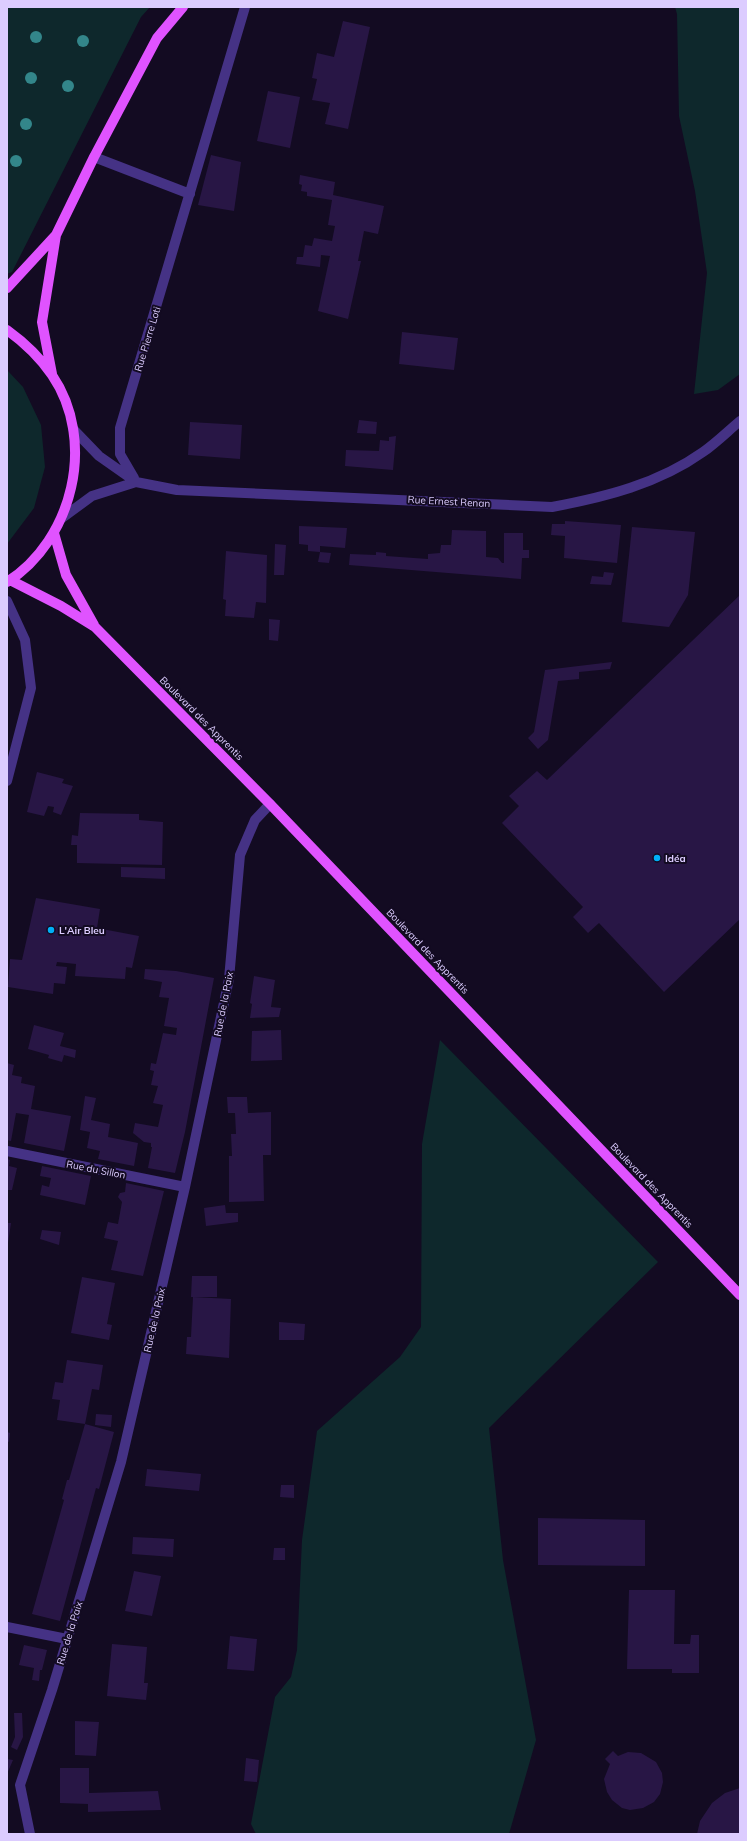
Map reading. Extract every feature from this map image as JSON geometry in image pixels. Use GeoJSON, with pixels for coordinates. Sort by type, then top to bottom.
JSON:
{"type":"FeatureCollection","features":[{"type":"Feature","properties":{"kind":"main road"},"geometry":{"type":"LineString","coordinates":[[7,288],[56,235],[94,157],[157,38],[183,7]]}},
{"type":"Feature","properties":{"kind":"main road"},"geometry":{"type":"LineString","coordinates":[[53,376],[42,322],[56,235]]}},
{"type":"Feature","properties":{"kind":"main road"},"geometry":{"type":"LineString","coordinates":[[7,330],[27,344],[53,376],[66,401],[73,429],[76,459],[72,489],[62,518],[54,533],[42,551],[27,567],[9,581]]}},
{"type":"Feature","properties":{"kind":"main road","name":"Boulevard des Apprentis"},"geometry":{"type":"LineString","coordinates":[[54,533],[66,575],[95,627]]}},
{"type":"Feature","properties":{"kind":"main road","name":"Boulevard des Apprentis"},"geometry":{"type":"LineString","coordinates":[[9,581],[61,606],[95,627],[270,804],[740,1295]]}},
{"type":"Feature","properties":{"kind":"street","name":"Rue Pierre Loti"},"geometry":{"type":"LineString","coordinates":[[136,482],[120,454],[120,428],[246,7]]}},
{"type":"Feature","properties":{"kind":"street"},"geometry":{"type":"LineString","coordinates":[[94,157],[190,194]]}},
{"type":"Feature","properties":{"kind":"street","name":"Rue Ernest Renan"},"geometry":{"type":"LineString","coordinates":[[73,429],[99,456],[136,482],[177,490],[552,506],[594,499],[620,492],[662,476],[702,453],[740,421]]}},
{"type":"Feature","properties":{"kind":"street","name":"Rue Ernest Renan"},"geometry":{"type":"LineString","coordinates":[[62,518],[92,496],[136,482]]}},
{"type":"Feature","properties":{"kind":"street"},"geometry":{"type":"LineString","coordinates":[[7,600],[25,640],[31,688],[7,781]]}},
{"type":"Feature","properties":{"kind":"street","name":"Rue de la Paix"},"geometry":{"type":"LineString","coordinates":[[30,1834],[20,1785],[67,1639],[121,1462],[186,1186],[229,979],[240,855],[256,820],[270,804]]}},
{"type":"Feature","properties":{"kind":"street","name":"Rue du Sillon"},"geometry":{"type":"LineString","coordinates":[[7,1151],[186,1186]]}},
{"type":"Feature","properties":{"kind":"street"},"geometry":{"type":"LineString","coordinates":[[7,1627],[67,1639]]}},
{"type":"Feature","properties":{"kind":"green space"},"geometry":{"type":"Polygon","coordinates":[[[7,7],[150,7],[141,17],[12,272],[7,274],[7,7]]]}},
{"type":"Feature","properties":{"kind":"green space"},"geometry":{"type":"Polygon","coordinates":[[[675,7],[740,7],[740,374],[718,390],[694,394],[707,273],[695,191],[679,116],[677,14],[675,7]]]}},
{"type":"Feature","properties":{"kind":"green space"},"geometry":{"type":"Polygon","coordinates":[[[7,370],[23,387],[41,425],[45,467],[34,508],[7,544],[7,370]]]}},
{"type":"Feature","properties":{"kind":"green space"},"geometry":{"type":"Polygon","coordinates":[[[440,1040],[658,1262],[489,1428],[503,1560],[536,1740],[509,1834],[256,1834],[251,1824],[275,1697],[291,1677],[297,1650],[302,1540],[317,1431],[400,1357],[421,1327],[422,1144],[440,1040]]]}},
{"type":"Feature","properties":{"kind":"building"},"geometry":{"type":"Polygon","coordinates":[[[343,21],[370,27],[348,129],[325,124],[330,103],[312,100],[317,79],[312,78],[317,53],[334,57],[343,21]]]}},
{"type":"Feature","properties":{"kind":"building"},"geometry":{"type":"Polygon","coordinates":[[[268,91],[300,97],[290,148],[257,141],[268,91]]]}},
{"type":"Feature","properties":{"kind":"building"},"geometry":{"type":"Polygon","coordinates":[[[211,155],[241,162],[234,211],[198,205],[211,155]]]}},
{"type":"Feature","properties":{"kind":"building"},"geometry":{"type":"Polygon","coordinates":[[[300,175],[335,182],[333,195],[384,206],[378,234],[364,231],[358,261],[361,261],[348,319],[318,311],[330,256],[321,255],[320,267],[296,264],[297,257],[303,257],[305,245],[312,246],[314,238],[332,241],[335,226],[328,225],[332,200],[307,196],[307,192],[301,191],[302,185],[299,184],[300,175]]]}},
{"type":"Feature","properties":{"kind":"building"},"geometry":{"type":"Polygon","coordinates":[[[402,332],[458,338],[454,370],[399,364],[402,332]]]}},
{"type":"Feature","properties":{"kind":"building"},"geometry":{"type":"Polygon","coordinates":[[[359,420],[377,422],[376,434],[357,433],[359,420]]]}},
{"type":"Feature","properties":{"kind":"building"},"geometry":{"type":"Polygon","coordinates":[[[190,422],[242,425],[240,459],[188,455],[190,422]]]}},
{"type":"Feature","properties":{"kind":"building"},"geometry":{"type":"Polygon","coordinates":[[[396,436],[393,470],[345,466],[346,450],[379,451],[380,440],[389,441],[389,437],[396,436]]]}},
{"type":"Feature","properties":{"kind":"building"},"geometry":{"type":"Polygon","coordinates":[[[565,521],[621,525],[617,563],[564,558],[565,536],[551,535],[552,524],[565,524],[565,521]]]}},
{"type":"Feature","properties":{"kind":"building"},"geometry":{"type":"Polygon","coordinates":[[[299,526],[347,528],[345,548],[320,546],[320,552],[308,551],[308,545],[299,544],[299,526]]]}},
{"type":"Feature","properties":{"kind":"building"},"geometry":{"type":"Polygon","coordinates":[[[632,527],[695,532],[688,595],[669,627],[622,622],[632,527]]]}},
{"type":"Feature","properties":{"kind":"building"},"geometry":{"type":"Polygon","coordinates":[[[452,530],[486,531],[486,557],[498,558],[502,563],[504,563],[504,533],[523,533],[523,550],[529,550],[529,558],[522,558],[521,579],[349,565],[350,554],[376,555],[376,552],[386,553],[386,556],[428,559],[428,554],[440,553],[441,545],[451,545],[452,530]]]}},
{"type":"Feature","properties":{"kind":"building"},"geometry":{"type":"Polygon","coordinates":[[[275,544],[286,545],[284,575],[274,575],[275,544]]]}},
{"type":"Feature","properties":{"kind":"building"},"geometry":{"type":"Polygon","coordinates":[[[226,551],[267,555],[266,603],[256,602],[254,618],[225,616],[226,600],[223,599],[226,551]]]}},
{"type":"Feature","properties":{"kind":"building"},"geometry":{"type":"Polygon","coordinates":[[[320,552],[331,553],[329,563],[318,562],[320,552]]]}},
{"type":"Feature","properties":{"kind":"building"},"geometry":{"type":"Polygon","coordinates":[[[604,572],[614,573],[611,585],[590,584],[592,576],[603,577],[604,572]]]}},
{"type":"Feature","properties":{"kind":"building"},"geometry":{"type":"Polygon","coordinates":[[[740,595],[740,919],[664,992],[599,923],[588,933],[573,917],[583,907],[502,823],[519,806],[509,796],[537,771],[547,780],[740,595]]]}},
{"type":"Feature","properties":{"kind":"building"},"geometry":{"type":"Polygon","coordinates":[[[269,619],[280,620],[278,641],[269,640],[269,619]]]}},
{"type":"Feature","properties":{"kind":"building"},"geometry":{"type":"Polygon","coordinates":[[[612,662],[610,669],[579,672],[579,679],[558,681],[548,740],[538,749],[528,738],[534,732],[545,670],[612,662]]]}},
{"type":"Feature","properties":{"kind":"building"},"geometry":{"type":"Polygon","coordinates":[[[37,772],[64,779],[62,783],[73,786],[61,815],[53,812],[54,807],[48,806],[44,816],[27,812],[37,772]]]}},
{"type":"Feature","properties":{"kind":"building"},"geometry":{"type":"Polygon","coordinates":[[[80,813],[139,814],[139,820],[163,822],[162,865],[77,863],[77,845],[71,845],[72,835],[78,836],[80,813]]]}},
{"type":"Feature","properties":{"kind":"building"},"geometry":{"type":"Polygon","coordinates":[[[121,867],[165,868],[165,879],[121,877],[121,867]]]}},
{"type":"Feature","properties":{"kind":"building"},"geometry":{"type":"Polygon","coordinates":[[[36,898],[100,909],[97,928],[139,936],[132,968],[126,967],[125,979],[75,976],[76,964],[57,962],[56,966],[67,967],[65,984],[54,983],[53,994],[8,987],[10,959],[22,960],[36,898]]]}},
{"type":"Feature","properties":{"kind":"building"},"geometry":{"type":"Polygon","coordinates":[[[145,969],[176,971],[214,978],[185,1132],[175,1173],[148,1168],[152,1147],[151,1143],[144,1142],[133,1133],[135,1123],[158,1127],[163,1105],[153,1103],[158,1086],[151,1085],[154,1071],[150,1070],[151,1063],[156,1064],[163,1033],[176,1035],[177,1028],[164,1026],[169,998],[159,997],[162,982],[144,979],[145,969]]]}},
{"type":"Feature","properties":{"kind":"building"},"geometry":{"type":"Polygon","coordinates":[[[254,976],[275,980],[271,1007],[281,1008],[279,1017],[250,1018],[252,1004],[250,1003],[254,976]]]}},
{"type":"Feature","properties":{"kind":"building"},"geometry":{"type":"Polygon","coordinates":[[[34,1025],[64,1033],[60,1046],[76,1050],[75,1058],[64,1055],[62,1062],[48,1058],[49,1055],[28,1049],[34,1025]]]}},
{"type":"Feature","properties":{"kind":"building"},"geometry":{"type":"Polygon","coordinates":[[[281,1030],[282,1060],[251,1061],[252,1031],[281,1030]]]}},
{"type":"Feature","properties":{"kind":"building"},"geometry":{"type":"Polygon","coordinates":[[[7,1063],[14,1065],[12,1075],[22,1077],[21,1083],[35,1086],[31,1109],[71,1116],[64,1151],[24,1143],[29,1115],[16,1113],[11,1141],[7,1140],[7,1063]]]}},
{"type":"Feature","properties":{"kind":"building"},"geometry":{"type":"Polygon","coordinates":[[[85,1096],[96,1098],[91,1120],[110,1124],[108,1137],[138,1143],[134,1166],[98,1159],[100,1151],[87,1148],[90,1132],[80,1130],[85,1096]]]}},
{"type":"Feature","properties":{"kind":"building"},"geometry":{"type":"Polygon","coordinates":[[[227,1097],[247,1097],[248,1113],[271,1112],[271,1155],[263,1155],[264,1201],[229,1202],[229,1156],[232,1156],[231,1134],[236,1134],[235,1113],[228,1113],[227,1097]]]}},
{"type":"Feature","properties":{"kind":"building"},"geometry":{"type":"Polygon","coordinates":[[[7,1159],[10,1160],[9,1166],[17,1168],[12,1190],[7,1190],[7,1159]]]}},
{"type":"Feature","properties":{"kind":"building"},"geometry":{"type":"Polygon","coordinates":[[[42,1166],[91,1176],[85,1205],[40,1195],[42,1185],[49,1187],[51,1178],[40,1176],[42,1166]]]}},
{"type":"Feature","properties":{"kind":"building"},"geometry":{"type":"Polygon","coordinates":[[[126,1183],[164,1191],[143,1276],[111,1270],[118,1241],[104,1238],[108,1222],[118,1224],[122,1202],[118,1197],[120,1193],[125,1192],[126,1183]]]}},
{"type":"Feature","properties":{"kind":"building"},"geometry":{"type":"Polygon","coordinates":[[[225,1205],[226,1213],[238,1213],[238,1222],[206,1226],[204,1208],[225,1205]]]}},
{"type":"Feature","properties":{"kind":"building"},"geometry":{"type":"Polygon","coordinates":[[[7,1223],[11,1223],[8,1243],[7,1243],[7,1223]]]}},
{"type":"Feature","properties":{"kind":"building"},"geometry":{"type":"Polygon","coordinates":[[[42,1230],[61,1232],[59,1245],[40,1239],[42,1230]]]}},
{"type":"Feature","properties":{"kind":"building"},"geometry":{"type":"Polygon","coordinates":[[[192,1276],[217,1276],[217,1297],[191,1297],[192,1276]]]}},
{"type":"Feature","properties":{"kind":"building"},"geometry":{"type":"Polygon","coordinates":[[[82,1277],[115,1283],[107,1324],[112,1325],[109,1340],[71,1333],[82,1277]]]}},
{"type":"Feature","properties":{"kind":"building"},"geometry":{"type":"Polygon","coordinates":[[[193,1297],[231,1299],[229,1358],[186,1354],[187,1337],[191,1337],[193,1297]]]}},
{"type":"Feature","properties":{"kind":"building"},"geometry":{"type":"Polygon","coordinates":[[[279,1322],[305,1324],[304,1340],[279,1340],[279,1322]]]}},
{"type":"Feature","properties":{"kind":"building"},"geometry":{"type":"Polygon","coordinates":[[[67,1360],[103,1365],[99,1390],[92,1389],[85,1424],[57,1420],[60,1400],[52,1399],[55,1382],[63,1383],[67,1360]]]}},
{"type":"Feature","properties":{"kind":"building"},"geometry":{"type":"Polygon","coordinates":[[[96,1414],[112,1415],[111,1427],[95,1425],[96,1414]]]}},
{"type":"Feature","properties":{"kind":"building"},"geometry":{"type":"Polygon","coordinates":[[[85,1424],[114,1432],[99,1489],[96,1488],[60,1621],[32,1614],[64,1500],[62,1499],[67,1480],[69,1480],[85,1424]]]}},
{"type":"Feature","properties":{"kind":"building"},"geometry":{"type":"Polygon","coordinates":[[[7,1432],[10,1433],[9,1442],[7,1441],[7,1432]]]}},
{"type":"Feature","properties":{"kind":"building"},"geometry":{"type":"Polygon","coordinates":[[[147,1469],[201,1474],[199,1491],[145,1486],[147,1469]]]}},
{"type":"Feature","properties":{"kind":"building"},"geometry":{"type":"Polygon","coordinates":[[[281,1485],[294,1485],[294,1498],[280,1497],[281,1485]]]}},
{"type":"Feature","properties":{"kind":"building"},"geometry":{"type":"Polygon","coordinates":[[[538,1518],[645,1520],[645,1566],[538,1565],[538,1518]]]}},
{"type":"Feature","properties":{"kind":"building"},"geometry":{"type":"Polygon","coordinates":[[[133,1537],[174,1539],[173,1557],[132,1554],[133,1537]]]}},
{"type":"Feature","properties":{"kind":"building"},"geometry":{"type":"Polygon","coordinates":[[[274,1548],[285,1548],[285,1560],[273,1560],[274,1548]]]}},
{"type":"Feature","properties":{"kind":"building"},"geometry":{"type":"Polygon","coordinates":[[[134,1571],[161,1576],[152,1616],[125,1611],[134,1571]]]}},
{"type":"Feature","properties":{"kind":"building"},"geometry":{"type":"Polygon","coordinates":[[[629,1590],[675,1590],[674,1644],[690,1644],[691,1635],[699,1635],[699,1673],[672,1673],[672,1669],[627,1669],[629,1590]]]}},
{"type":"Feature","properties":{"kind":"building"},"geometry":{"type":"Polygon","coordinates":[[[230,1636],[257,1639],[254,1671],[227,1669],[230,1636]]]}},
{"type":"Feature","properties":{"kind":"building"},"geometry":{"type":"Polygon","coordinates":[[[112,1644],[147,1647],[144,1683],[148,1683],[146,1700],[107,1696],[112,1644]]]}},
{"type":"Feature","properties":{"kind":"building"},"geometry":{"type":"Polygon","coordinates":[[[24,1645],[47,1650],[42,1670],[40,1670],[39,1681],[32,1680],[34,1668],[19,1665],[24,1645]]]}},
{"type":"Feature","properties":{"kind":"building"},"geometry":{"type":"Polygon","coordinates":[[[14,1713],[22,1713],[23,1737],[17,1750],[11,1747],[15,1737],[14,1713]]]}},
{"type":"Feature","properties":{"kind":"building"},"geometry":{"type":"Polygon","coordinates":[[[75,1721],[99,1722],[96,1756],[75,1755],[75,1721]]]}},
{"type":"Feature","properties":{"kind":"building"},"geometry":{"type":"Polygon","coordinates":[[[613,1751],[618,1756],[628,1752],[641,1753],[656,1762],[662,1773],[663,1782],[660,1794],[654,1802],[643,1808],[630,1810],[622,1808],[612,1800],[607,1792],[604,1779],[610,1764],[605,1759],[613,1751]]]}},
{"type":"Feature","properties":{"kind":"building"},"geometry":{"type":"Polygon","coordinates":[[[246,1758],[259,1760],[257,1782],[244,1781],[246,1758]]]}},
{"type":"Feature","properties":{"kind":"building"},"geometry":{"type":"Polygon","coordinates":[[[7,1759],[13,1760],[7,1774],[7,1759]]]}},
{"type":"Feature","properties":{"kind":"building"},"geometry":{"type":"Polygon","coordinates":[[[60,1768],[89,1768],[89,1793],[158,1791],[161,1810],[88,1812],[88,1804],[60,1803],[60,1768]]]}},
{"type":"Feature","properties":{"kind":"building"},"geometry":{"type":"Polygon","coordinates":[[[740,1788],[740,1834],[697,1834],[700,1821],[712,1803],[725,1793],[740,1788]]]}},
{"type":"Feature","properties":{"kind":"place","name":"Idéa"},"geometry":{"type":"Point","coordinates":[657,858]}},
{"type":"Feature","properties":{"kind":"place","name":"L'Air Bleu"},"geometry":{"type":"Point","coordinates":[51,930]}}]}
